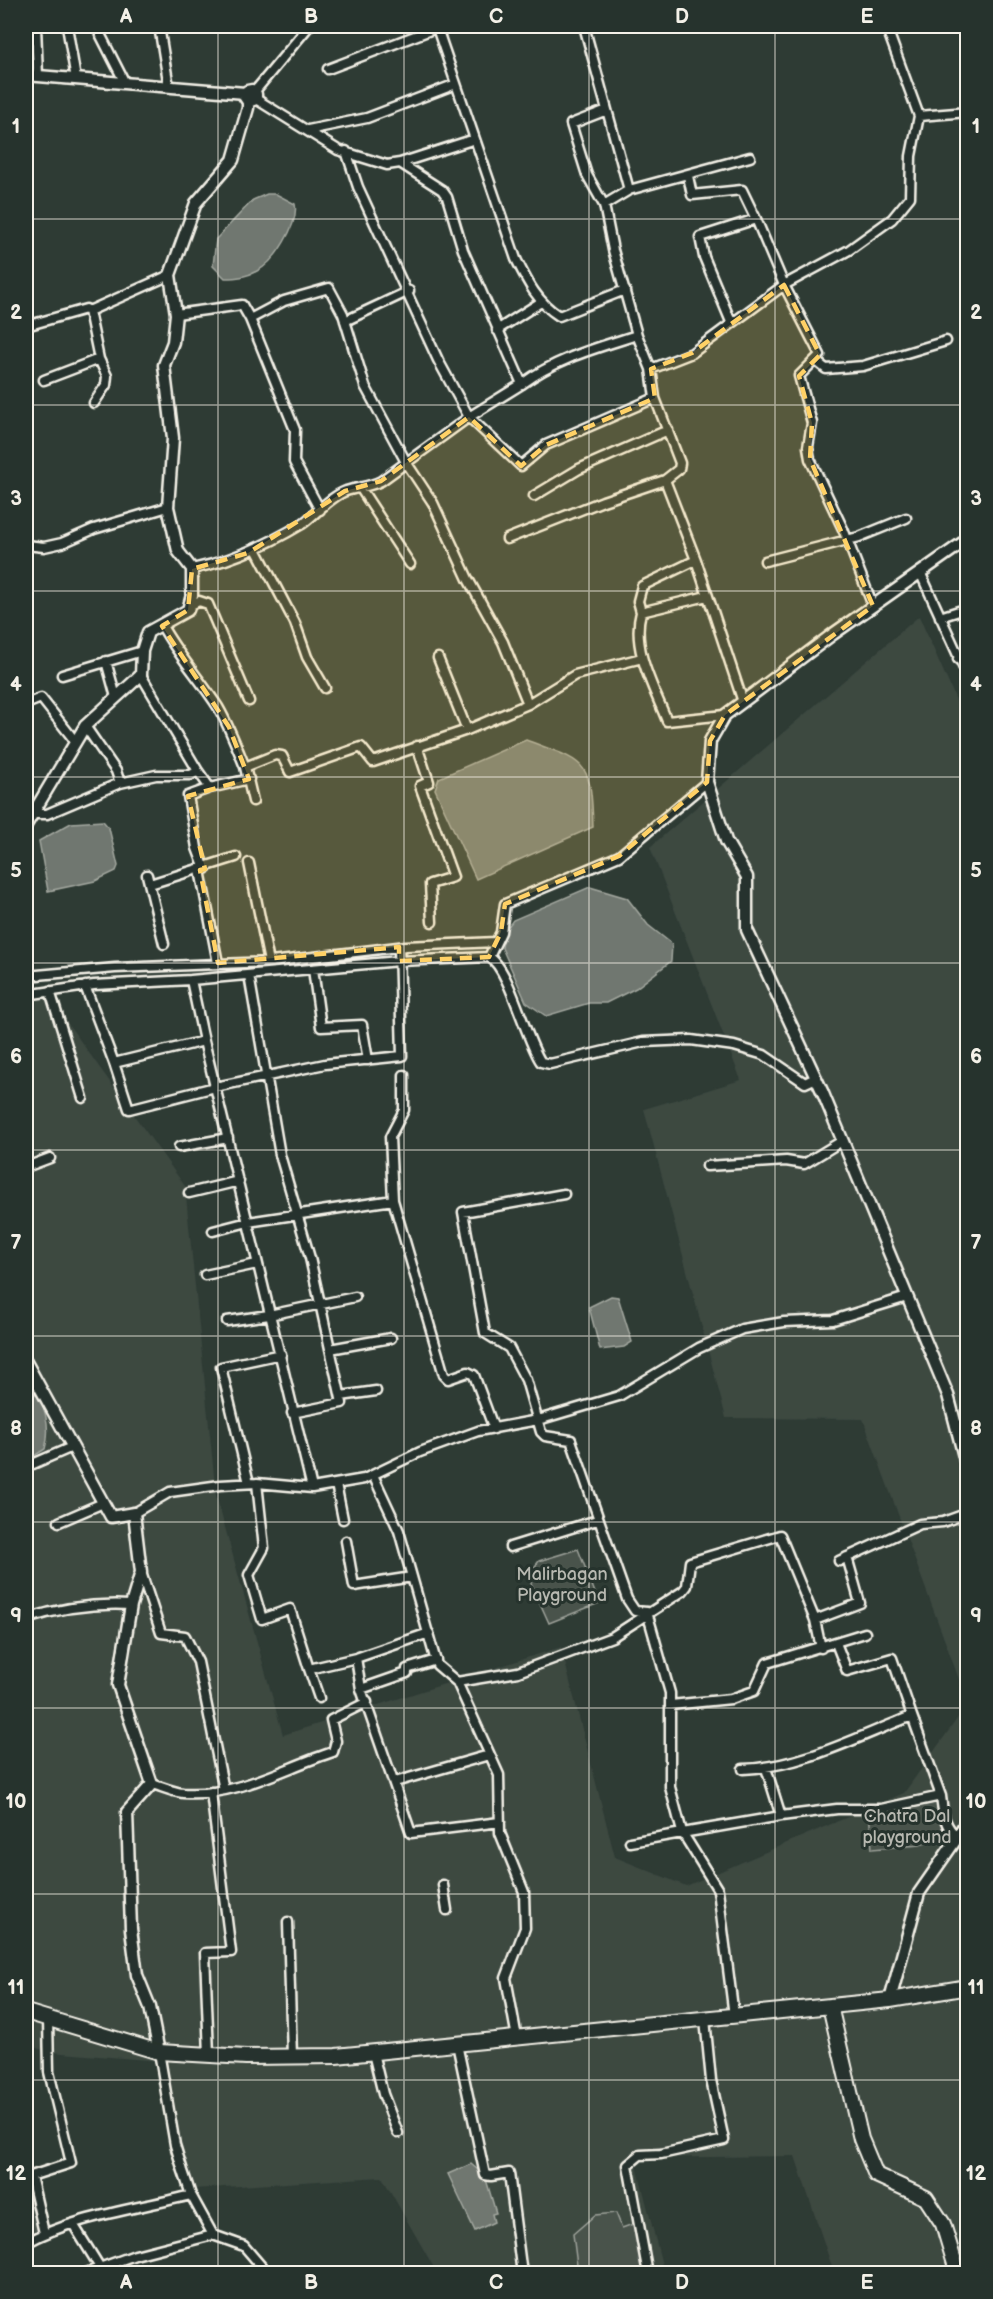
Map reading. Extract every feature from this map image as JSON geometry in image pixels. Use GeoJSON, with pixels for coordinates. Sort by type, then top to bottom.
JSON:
{"type":"FeatureCollection","features":[{"type":"Feature","properties":{"kind":"main road"},"geometry":{"type":"LineString","coordinates":[[26,2012],[159,2052],[292,2057],[373,2053],[890,2000],[968,1987]]}},
{"type":"Feature","properties":{"kind":"main road"},"geometry":{"type":"LineString","coordinates":[[830,2006],[861,2139],[876,2175],[926,2198],[943,2224],[958,2274]]}},
{"type":"Feature","properties":{"kind":"street"},"geometry":{"type":"LineString","coordinates":[[36,26],[38,76]]}},
{"type":"Feature","properties":{"kind":"street"},"geometry":{"type":"LineString","coordinates":[[67,26],[76,79]]}},
{"type":"Feature","properties":{"kind":"street"},"geometry":{"type":"LineString","coordinates":[[159,26],[169,87]]}},
{"type":"Feature","properties":{"kind":"street"},"geometry":{"type":"LineString","coordinates":[[189,606],[192,569],[178,551],[168,507],[173,438],[164,365],[173,342],[176,314],[170,275],[196,203],[233,160],[251,96],[309,26]]}},
{"type":"Feature","properties":{"kind":"street"},"geometry":{"type":"LineString","coordinates":[[584,26],[630,190]]}},
{"type":"Feature","properties":{"kind":"street"},"geometry":{"type":"LineString","coordinates":[[651,369],[692,353],[784,285],[849,250],[892,219],[909,197],[911,156],[919,116],[886,26]]}},
{"type":"Feature","properties":{"kind":"street"},"geometry":{"type":"LineString","coordinates":[[328,69],[439,27],[456,84],[516,259],[528,284],[541,302],[558,316],[624,290]]}},
{"type":"Feature","properties":{"kind":"street"},"geometry":{"type":"LineString","coordinates":[[99,32],[125,83]]}},
{"type":"Feature","properties":{"kind":"street"},"geometry":{"type":"LineString","coordinates":[[26,75],[251,96],[338,150],[387,165],[475,139]]}},
{"type":"Feature","properties":{"kind":"street"},"geometry":{"type":"LineString","coordinates":[[308,130],[367,118],[456,84]]}},
{"type":"Feature","properties":{"kind":"street"},"geometry":{"type":"LineString","coordinates":[[507,539],[603,501],[665,480],[679,469],[680,463],[655,398],[651,369],[637,335],[624,290],[604,205],[587,175],[571,124],[607,111]]}},
{"type":"Feature","properties":{"kind":"street"},"geometry":{"type":"LineString","coordinates":[[919,116],[968,112]]}},
{"type":"Feature","properties":{"kind":"street"},"geometry":{"type":"LineString","coordinates":[[346,151],[358,187],[409,291],[438,360],[469,417],[521,466],[546,445],[655,398]]}},
{"type":"Feature","properties":{"kind":"street"},"geometry":{"type":"LineString","coordinates":[[604,205],[630,190],[688,176],[750,157]]}},
{"type":"Feature","properties":{"kind":"street"},"geometry":{"type":"LineString","coordinates":[[400,163],[442,190],[447,197],[462,250],[522,384]]}},
{"type":"Feature","properties":{"kind":"street"},"geometry":{"type":"LineString","coordinates":[[688,176],[692,195],[742,190],[784,285],[820,355],[799,376],[812,423],[808,447],[810,459],[847,538],[873,606]]}},
{"type":"Feature","properties":{"kind":"street"},"geometry":{"type":"LineString","coordinates":[[731,322],[704,257],[700,237],[756,219]]}},
{"type":"Feature","properties":{"kind":"street"},"geometry":{"type":"LineString","coordinates":[[26,326],[86,309],[89,311],[170,275]]}},
{"type":"Feature","properties":{"kind":"street"},"geometry":{"type":"LineString","coordinates":[[250,319],[284,301],[329,288],[345,321],[365,386],[406,462],[433,503],[468,579],[503,642],[528,704]]}},
{"type":"Feature","properties":{"kind":"street"},"geometry":{"type":"LineString","coordinates":[[345,321],[409,291]]}},
{"type":"Feature","properties":{"kind":"street"},"geometry":{"type":"LineString","coordinates":[[497,330],[541,302]]}},
{"type":"Feature","properties":{"kind":"street"},"geometry":{"type":"LineString","coordinates":[[176,314],[242,305],[250,319],[295,430],[294,462],[320,510]]}},
{"type":"Feature","properties":{"kind":"street"},"geometry":{"type":"LineString","coordinates":[[89,311],[99,359],[107,376],[106,385],[94,403]]}},
{"type":"Feature","properties":{"kind":"street"},"geometry":{"type":"LineString","coordinates":[[192,569],[223,562],[256,549],[320,510],[345,491],[361,489],[381,481],[469,417],[540,371],[598,346],[637,335]]}},
{"type":"Feature","properties":{"kind":"street"},"geometry":{"type":"LineString","coordinates":[[816,361],[826,369],[863,366],[946,341]]}},
{"type":"Feature","properties":{"kind":"street"},"geometry":{"type":"LineString","coordinates":[[44,380],[99,359]]}},
{"type":"Feature","properties":{"kind":"street"},"geometry":{"type":"LineString","coordinates":[[534,496],[579,469],[668,430]]}},
{"type":"Feature","properties":{"kind":"street"},"geometry":{"type":"LineString","coordinates":[[665,480],[696,560],[743,702]]}},
{"type":"Feature","properties":{"kind":"street"},"geometry":{"type":"LineString","coordinates":[[361,489],[410,564]]}},
{"type":"Feature","properties":{"kind":"street"},"geometry":{"type":"LineString","coordinates":[[26,545],[44,547],[62,543],[94,529],[168,507]]}},
{"type":"Feature","properties":{"kind":"street"},"geometry":{"type":"LineString","coordinates":[[765,561],[847,538],[859,537],[906,519]]}},
{"type":"Feature","properties":{"kind":"street"},"geometry":{"type":"LineString","coordinates":[[968,539],[725,715],[710,741],[707,782],[726,841],[747,878],[747,930],[816,1078],[948,1395],[963,1437],[968,1472]]}},
{"type":"Feature","properties":{"kind":"street"},"geometry":{"type":"LineString","coordinates":[[256,549],[295,623],[307,657],[325,688]]}},
{"type":"Feature","properties":{"kind":"street"},"geometry":{"type":"LineString","coordinates":[[696,560],[642,586],[638,601],[641,612],[639,629],[642,658],[668,721],[725,715]]}},
{"type":"Feature","properties":{"kind":"street"},"geometry":{"type":"LineString","coordinates":[[920,572],[968,677]]}},
{"type":"Feature","properties":{"kind":"street"},"geometry":{"type":"LineString","coordinates":[[641,612],[708,596]]}},
{"type":"Feature","properties":{"kind":"street"},"geometry":{"type":"LineString","coordinates":[[210,788],[141,675],[142,651],[148,632],[177,618],[189,606],[200,601],[208,604],[249,701]]}},
{"type":"Feature","properties":{"kind":"street"},"geometry":{"type":"LineString","coordinates":[[940,617],[968,608]]}},
{"type":"Feature","properties":{"kind":"street"},"geometry":{"type":"LineString","coordinates":[[162,626],[179,655],[189,664],[229,727],[249,779],[253,801]]}},
{"type":"Feature","properties":{"kind":"street"},"geometry":{"type":"LineString","coordinates":[[62,675],[142,651]]}},
{"type":"Feature","properties":{"kind":"street"},"geometry":{"type":"LineString","coordinates":[[958,658],[968,654]]}},
{"type":"Feature","properties":{"kind":"street"},"geometry":{"type":"LineString","coordinates":[[438,658],[467,730]]}},
{"type":"Feature","properties":{"kind":"street"},"geometry":{"type":"LineString","coordinates":[[245,767],[280,754],[290,772],[361,747],[373,762],[467,730],[528,704],[575,675],[642,658]]}},
{"type":"Feature","properties":{"kind":"street"},"geometry":{"type":"LineString","coordinates":[[106,661],[116,697]]}},
{"type":"Feature","properties":{"kind":"street"},"geometry":{"type":"LineString","coordinates":[[26,825],[85,726],[141,675]]}},
{"type":"Feature","properties":{"kind":"street"},"geometry":{"type":"LineString","coordinates":[[26,704],[41,698],[75,741]]}},
{"type":"Feature","properties":{"kind":"street"},"geometry":{"type":"LineString","coordinates":[[85,726],[116,771],[120,783]]}},
{"type":"Feature","properties":{"kind":"street"},"geometry":{"type":"LineString","coordinates":[[417,746],[429,782],[420,786],[453,877],[430,884],[432,922]]}},
{"type":"Feature","properties":{"kind":"street"},"geometry":{"type":"LineString","coordinates":[[34,814],[47,813],[120,783],[156,775],[191,775],[198,771]]}},
{"type":"Feature","properties":{"kind":"street"},"geometry":{"type":"LineString","coordinates":[[218,963],[188,796],[210,788],[249,779]]}},
{"type":"Feature","properties":{"kind":"street"},"geometry":{"type":"LineString","coordinates":[[489,957],[501,932],[505,904],[619,856],[707,782]]}},
{"type":"Feature","properties":{"kind":"street"},"geometry":{"type":"LineString","coordinates":[[150,884],[236,857]]}},
{"type":"Feature","properties":{"kind":"street"},"geometry":{"type":"LineString","coordinates":[[249,863],[269,962]]}},
{"type":"Feature","properties":{"kind":"street"},"geometry":{"type":"LineString","coordinates":[[147,875],[164,944]]}},
{"type":"Feature","properties":{"kind":"street"},"geometry":{"type":"LineString","coordinates":[[26,976],[218,963],[269,962],[399,947],[496,942]]}},
{"type":"Feature","properties":{"kind":"street"},"geometry":{"type":"LineString","coordinates":[[85,986],[129,1109],[215,1087],[268,1078],[325,1064],[402,1056],[399,947]]}},
{"type":"Feature","properties":{"kind":"street"},"geometry":{"type":"LineString","coordinates":[[26,995],[85,986],[191,980],[399,961],[489,957],[494,960],[503,977],[541,1062],[550,1064],[643,1042],[691,1040],[734,1046],[764,1055],[805,1083],[816,1078]]}},
{"type":"Feature","properties":{"kind":"street"},"geometry":{"type":"LineString","coordinates":[[313,969],[321,1027],[362,1025],[365,1029],[368,1060]]}},
{"type":"Feature","properties":{"kind":"street"},"geometry":{"type":"LineString","coordinates":[[249,975],[280,1155],[310,1258],[342,1403],[292,1413]]}},
{"type":"Feature","properties":{"kind":"street"},"geometry":{"type":"LineString","coordinates":[[191,980],[269,1315],[281,1354],[292,1413],[312,1488]]}},
{"type":"Feature","properties":{"kind":"street"},"geometry":{"type":"LineString","coordinates":[[50,991],[83,1098]]}},
{"type":"Feature","properties":{"kind":"street"},"geometry":{"type":"LineString","coordinates":[[114,1063],[204,1041]]}},
{"type":"Feature","properties":{"kind":"street"},"geometry":{"type":"LineString","coordinates":[[404,1075],[404,1110],[390,1137],[393,1200],[444,1375],[448,1379],[468,1372],[474,1375],[494,1429]]}},
{"type":"Feature","properties":{"kind":"street"},"geometry":{"type":"LineString","coordinates":[[179,1147],[228,1138]]}},
{"type":"Feature","properties":{"kind":"street"},"geometry":{"type":"LineString","coordinates":[[707,1166],[786,1161],[804,1164],[842,1141]]}},
{"type":"Feature","properties":{"kind":"street"},"geometry":{"type":"LineString","coordinates":[[26,1167],[51,1158]]}},
{"type":"Feature","properties":{"kind":"street"},"geometry":{"type":"LineString","coordinates":[[189,1193],[239,1181]]}},
{"type":"Feature","properties":{"kind":"street"},"geometry":{"type":"LineString","coordinates":[[564,1194],[463,1212],[485,1333],[509,1348],[525,1380],[545,1436],[570,1440],[627,1599],[635,1611],[647,1612]]}},
{"type":"Feature","properties":{"kind":"street"},"geometry":{"type":"LineString","coordinates":[[213,1231],[297,1213],[393,1200]]}},
{"type":"Feature","properties":{"kind":"street"},"geometry":{"type":"LineString","coordinates":[[205,1275],[257,1264]]}},
{"type":"Feature","properties":{"kind":"street"},"geometry":{"type":"LineString","coordinates":[[227,1321],[269,1315],[354,1297]]}},
{"type":"Feature","properties":{"kind":"street"},"geometry":{"type":"LineString","coordinates":[[26,1362],[111,1517],[134,1513],[170,1492],[253,1483],[312,1488],[373,1475],[420,1452],[478,1431],[538,1420],[618,1395],[699,1348],[742,1329],[784,1322],[833,1320],[907,1297]]}},
{"type":"Feature","properties":{"kind":"street"},"geometry":{"type":"LineString","coordinates":[[330,1349],[391,1338]]}},
{"type":"Feature","properties":{"kind":"street"},"geometry":{"type":"LineString","coordinates":[[281,1354],[221,1367],[253,1483],[264,1548],[249,1575],[262,1619],[290,1609],[318,1698]]}},
{"type":"Feature","properties":{"kind":"street"},"geometry":{"type":"LineString","coordinates":[[340,1396],[376,1391]]}},
{"type":"Feature","properties":{"kind":"street"},"geometry":{"type":"LineString","coordinates":[[26,1467],[72,1447]]}},
{"type":"Feature","properties":{"kind":"street"},"geometry":{"type":"LineString","coordinates":[[373,1475],[399,1531],[437,1665],[457,1682],[499,1775],[500,1833],[525,1892],[525,1928],[506,1978],[517,2038]]}},
{"type":"Feature","properties":{"kind":"street"},"geometry":{"type":"LineString","coordinates":[[336,1484],[343,1519]]}},
{"type":"Feature","properties":{"kind":"street"},"geometry":{"type":"LineString","coordinates":[[59,1522],[103,1503]]}},
{"type":"Feature","properties":{"kind":"street"},"geometry":{"type":"LineString","coordinates":[[134,1513],[141,1572],[161,1633],[185,1636],[198,1662],[224,1790]]}},
{"type":"Feature","properties":{"kind":"street"},"geometry":{"type":"LineString","coordinates":[[815,1620],[860,1603],[843,1559],[920,1524],[943,1522],[968,1513]]}},
{"type":"Feature","properties":{"kind":"street"},"geometry":{"type":"LineString","coordinates":[[510,1548],[597,1520]]}},
{"type":"Feature","properties":{"kind":"street"},"geometry":{"type":"LineString","coordinates":[[457,1682],[494,1678],[536,1667],[612,1637],[647,1612],[683,1591],[687,1586],[690,1562],[780,1535],[815,1620],[821,1648]]}},
{"type":"Feature","properties":{"kind":"street"},"geometry":{"type":"LineString","coordinates":[[346,1540],[357,1587],[412,1577]]}},
{"type":"Feature","properties":{"kind":"street"},"geometry":{"type":"LineString","coordinates":[[141,1572],[131,1605],[118,1685],[152,1784]]}},
{"type":"Feature","properties":{"kind":"street"},"geometry":{"type":"LineString","coordinates":[[26,1619],[50,1611],[69,1608],[131,1605]]}},
{"type":"Feature","properties":{"kind":"street"},"geometry":{"type":"LineString","coordinates":[[647,1612],[670,1693],[670,1787],[682,1832],[718,1890],[734,2016]]}},
{"type":"Feature","properties":{"kind":"street"},"geometry":{"type":"LineString","coordinates":[[309,1669],[356,1658],[429,1633]]}},
{"type":"Feature","properties":{"kind":"street"},"geometry":{"type":"LineString","coordinates":[[671,1705],[731,1699],[754,1691],[767,1663],[865,1633]]}},
{"type":"Feature","properties":{"kind":"street"},"geometry":{"type":"LineString","coordinates":[[836,1643],[847,1671],[892,1658],[941,1796],[944,1819],[950,1832],[958,1837]]}},
{"type":"Feature","properties":{"kind":"street"},"geometry":{"type":"LineString","coordinates":[[356,1658],[361,1689],[411,1833],[500,1822]]}},
{"type":"Feature","properties":{"kind":"street"},"geometry":{"type":"LineString","coordinates":[[361,1689],[407,1673],[407,1669],[436,1660]]}},
{"type":"Feature","properties":{"kind":"street"},"geometry":{"type":"LineString","coordinates":[[152,1784],[181,1793],[211,1792],[251,1785],[291,1766],[333,1752],[336,1741],[331,1720],[367,1702]]}},
{"type":"Feature","properties":{"kind":"street"},"geometry":{"type":"LineString","coordinates":[[743,1769],[766,1768],[798,1761],[912,1716]]}},
{"type":"Feature","properties":{"kind":"street"},"geometry":{"type":"LineString","coordinates":[[395,1782],[489,1755]]}},
{"type":"Feature","properties":{"kind":"street"},"geometry":{"type":"LineString","coordinates":[[766,1768],[781,1816]]}},
{"type":"Feature","properties":{"kind":"street"},"geometry":{"type":"LineString","coordinates":[[152,1784],[127,1812],[132,1940],[137,1975],[150,2007],[175,2145],[191,2195],[213,2235]]}},
{"type":"Feature","properties":{"kind":"street"},"geometry":{"type":"LineString","coordinates":[[209,2055],[205,1953],[231,1952],[211,1792]]}},
{"type":"Feature","properties":{"kind":"street"},"geometry":{"type":"LineString","coordinates":[[630,1842],[781,1816],[837,1809],[881,1809],[941,1796]]}},
{"type":"Feature","properties":{"kind":"street"},"geometry":{"type":"LineString","coordinates":[[890,2000],[919,1893],[958,1837],[968,1817]]}},
{"type":"Feature","properties":{"kind":"street"},"geometry":{"type":"LineString","coordinates":[[443,1886],[447,1910]]}},
{"type":"Feature","properties":{"kind":"street"},"geometry":{"type":"LineString","coordinates":[[288,1922],[292,2057]]}},
{"type":"Feature","properties":{"kind":"street"},"geometry":{"type":"LineString","coordinates":[[44,2233],[28,2177],[71,2163],[49,2072],[48,2018]]}},
{"type":"Feature","properties":{"kind":"street"},"geometry":{"type":"LineString","coordinates":[[648,2274],[628,2165],[640,2155],[661,2154],[724,2140],[711,2080],[705,2019]]}},
{"type":"Feature","properties":{"kind":"street"},"geometry":{"type":"LineString","coordinates":[[457,2044],[485,2175],[509,2173],[522,2274]]}},
{"type":"Feature","properties":{"kind":"street"},"geometry":{"type":"LineString","coordinates":[[373,2053],[383,2094],[398,2133]]}},
{"type":"Feature","properties":{"kind":"street"},"geometry":{"type":"LineString","coordinates":[[26,2243],[44,2233],[74,2224],[191,2195]]}},
{"type":"Feature","properties":{"kind":"street"},"geometry":{"type":"LineString","coordinates":[[74,2224],[103,2270]]}},
{"type":"Feature","properties":{"kind":"street"},"geometry":{"type":"LineString","coordinates":[[83,2274],[103,2270],[135,2255],[213,2235],[244,2246],[268,2274]]}},
{"type":"Feature","properties":{"kind":"highlighted area"},"geometry":{"type":"Polygon","coordinates":[[[784,285],[820,355],[799,376],[812,423],[810,459],[873,606],[725,715],[710,741],[707,782],[619,856],[505,904],[501,932],[489,957],[399,961],[399,947],[218,963],[200,870],[205,869],[188,796],[249,779],[229,727],[162,626],[188,610],[192,569],[248,553],[345,491],[381,481],[469,417],[521,466],[546,445],[655,398],[651,369],[692,353],[784,285]]]}},
{"type":"Feature","properties":{"kind":"shaded area"},"geometry":{"type":"Polygon","coordinates":[[[267,194],[276,194],[295,204],[293,222],[284,242],[271,260],[257,271],[245,276],[225,278],[213,266],[216,239],[253,200],[267,194]]]}},
{"type":"Feature","properties":{"kind":"shaded area"},"geometry":{"type":"Polygon","coordinates":[[[919,616],[968,727],[967,1701],[863,1419],[726,1418],[644,1109],[741,1080],[650,847],[919,616]]]}},
{"type":"Feature","properties":{"kind":"shaded area"},"geometry":{"type":"Polygon","coordinates":[[[526,740],[562,754],[582,767],[590,788],[593,827],[476,879],[435,789],[439,778],[526,740]]]}},
{"type":"Feature","properties":{"kind":"shaded area"},"geometry":{"type":"Polygon","coordinates":[[[103,821],[109,828],[118,866],[116,871],[95,881],[48,891],[39,841],[71,823],[103,821]]]}},
{"type":"Feature","properties":{"kind":"shaded area"},"geometry":{"type":"Polygon","coordinates":[[[590,887],[627,898],[648,925],[672,944],[671,961],[636,988],[606,1003],[589,1003],[546,1016],[526,1002],[502,948],[504,932],[513,920],[590,887]]]}},
{"type":"Feature","properties":{"kind":"shaded area"},"geometry":{"type":"Polygon","coordinates":[[[43,989],[185,1186],[216,1495],[283,1735],[561,1647],[615,1857],[686,1886],[904,1793],[967,1705],[967,2273],[834,2273],[795,2156],[635,2158],[664,2273],[437,2273],[382,2177],[193,2189],[158,2061],[50,2052],[26,2045],[26,995],[43,989]]]}},
{"type":"Feature","properties":{"kind":"shaded area"},"geometry":{"type":"Polygon","coordinates":[[[611,1296],[618,1297],[632,1342],[624,1347],[600,1350],[589,1307],[611,1296]]]}},
{"type":"Feature","properties":{"kind":"shaded area"},"geometry":{"type":"Polygon","coordinates":[[[26,1365],[46,1416],[47,1438],[45,1449],[26,1461],[26,1365]]]}},
{"type":"Feature","properties":{"kind":"shaded area"},"geometry":{"type":"Polygon","coordinates":[[[471,2164],[485,2176],[496,2213],[492,2214],[494,2222],[475,2231],[448,2174],[471,2164]]]}},
{"type":"Feature","properties":{"kind":"green space","name":"Malirbagan Playground"},"geometry":{"type":"Polygon","coordinates":[[[578,1549],[599,1603],[549,1623],[531,1583],[530,1573],[539,1561],[578,1549]]]}},
{"type":"Feature","properties":{"kind":"green space","name":"Chatra Dal playground"},"geometry":{"type":"Polygon","coordinates":[[[941,1802],[943,1838],[920,1845],[872,1849],[869,1812],[941,1802]]]}},
{"type":"Feature","properties":{"kind":"green space"},"geometry":{"type":"Polygon","coordinates":[[[36,2199],[43,2232],[26,2241],[26,2200],[36,2199]]]}},
{"type":"Feature","properties":{"kind":"green space"},"geometry":{"type":"Polygon","coordinates":[[[616,2213],[622,2228],[636,2223],[643,2273],[578,2273],[573,2234],[595,2215],[616,2213]]]}}]}
